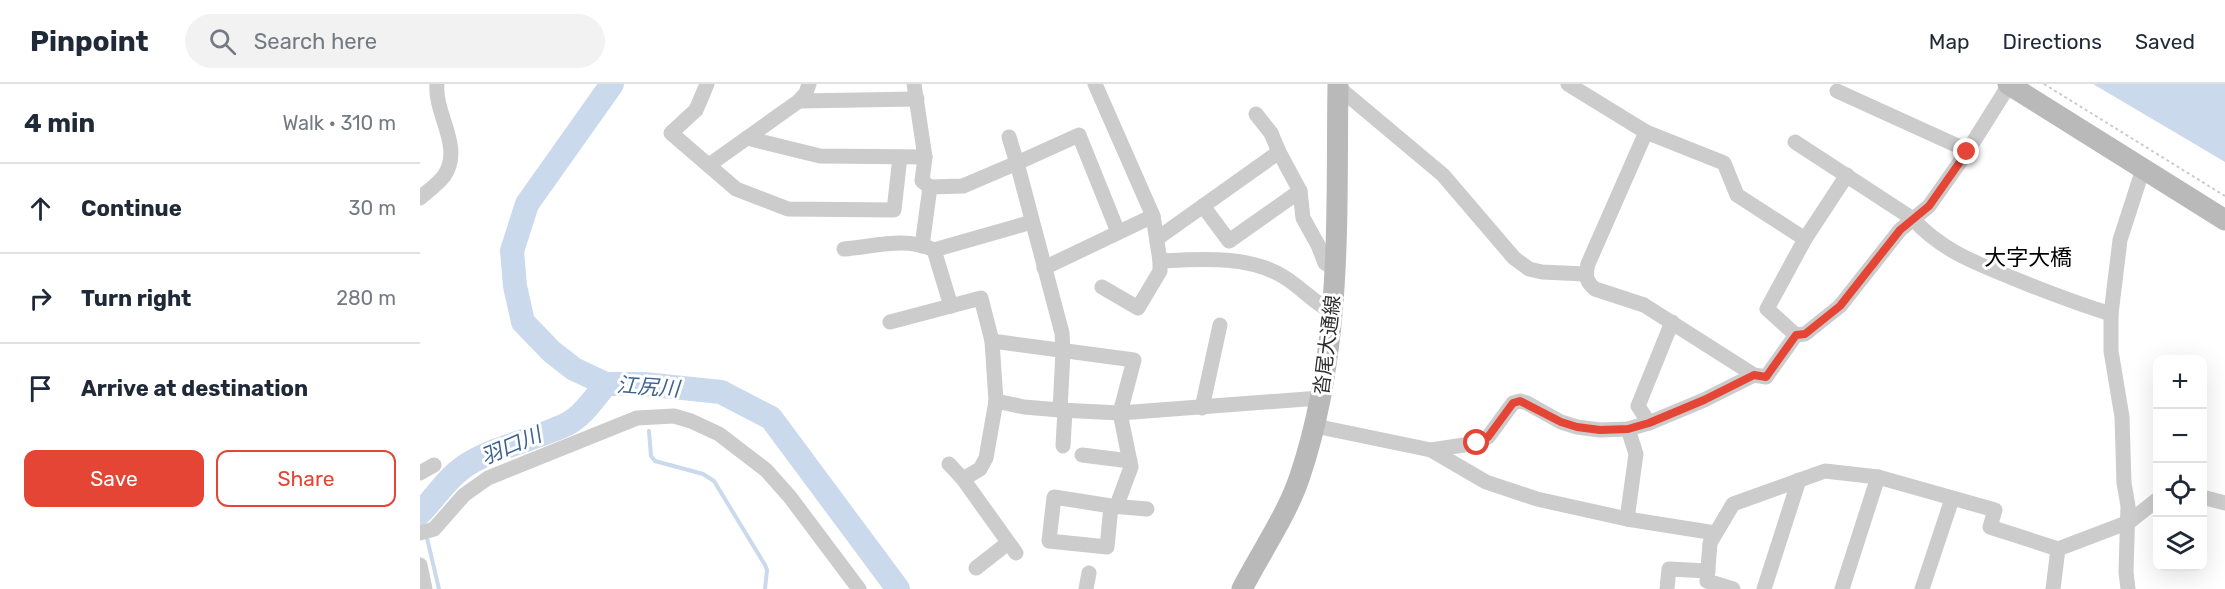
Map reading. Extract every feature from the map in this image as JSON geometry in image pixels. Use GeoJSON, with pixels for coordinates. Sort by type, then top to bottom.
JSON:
{"type":"FeatureCollection","features":[{"type":"Feature","properties":{"kind":"main road"},"geometry":{"type":"LineString","coordinates":[[2008,84],[2225,220]]}},
{"type":"Feature","properties":{"kind":"main road","name":"沓尾大通線"},"geometry":{"type":"LineString","coordinates":[[1242,589],[1300,478],[1315,426],[1334,313],[1338,86]]}},
{"type":"Feature","properties":{"kind":"street"},"geometry":{"type":"LineString","coordinates":[[420,198],[445,174],[452,153],[436,95],[437,84]]}},
{"type":"Feature","properties":{"kind":"street"},"geometry":{"type":"LineString","coordinates":[[707,84],[696,111],[671,133],[736,189],[788,209],[894,210],[900,157]]}},
{"type":"Feature","properties":{"kind":"street"},"geometry":{"type":"LineString","coordinates":[[709,165],[799,101],[807,93],[809,84]]}},
{"type":"Feature","properties":{"kind":"street"},"geometry":{"type":"LineString","coordinates":[[1095,84],[1153,216],[1160,261],[1160,271],[1138,308],[1102,287]]}},
{"type":"Feature","properties":{"kind":"street"},"geometry":{"type":"LineString","coordinates":[[1568,84],[1646,132],[1724,163],[1737,195],[1804,239]]}},
{"type":"Feature","properties":{"kind":"street"},"geometry":{"type":"LineString","coordinates":[[1646,132],[1588,264],[1585,274],[1589,284],[1595,289],[1644,305],[1754,375],[1766,377],[1796,335],[1805,334],[1840,306],[1900,230],[1929,206],[1967,152],[2008,84]]}},
{"type":"Feature","properties":{"kind":"street"},"geometry":{"type":"LineString","coordinates":[[1338,86],[1443,175],[1514,258],[1542,272],[1585,274]]}},
{"type":"Feature","properties":{"kind":"street"},"geometry":{"type":"LineString","coordinates":[[1837,91],[1967,152]]}},
{"type":"Feature","properties":{"kind":"street"},"geometry":{"type":"LineString","coordinates":[[799,101],[916,92],[925,157],[922,181],[930,187],[963,186],[1079,135],[1118,232]]}},
{"type":"Feature","properties":{"kind":"street"},"geometry":{"type":"LineString","coordinates":[[1256,114],[1271,133],[1300,190],[1303,218],[1325,263],[1335,268]]}},
{"type":"Feature","properties":{"kind":"street"},"geometry":{"type":"LineString","coordinates":[[747,138],[820,156],[925,157]]}},
{"type":"Feature","properties":{"kind":"street"},"geometry":{"type":"LineString","coordinates":[[1009,138],[1062,333],[1064,351],[1063,446]]}},
{"type":"Feature","properties":{"kind":"street"},"geometry":{"type":"LineString","coordinates":[[1795,142],[1913,219],[1929,236],[1962,258],[2072,302],[2111,314]]}},
{"type":"Feature","properties":{"kind":"street"},"geometry":{"type":"LineString","coordinates":[[1158,238],[1279,152]]}},
{"type":"Feature","properties":{"kind":"street"},"geometry":{"type":"LineString","coordinates":[[2128,589],[2129,522],[2124,483],[2122,417],[2111,351],[2111,314],[2120,240],[2143,169]]}},
{"type":"Feature","properties":{"kind":"street"},"geometry":{"type":"LineString","coordinates":[[1796,335],[1767,309],[1804,239],[1847,175]]}},
{"type":"Feature","properties":{"kind":"street"},"geometry":{"type":"LineString","coordinates":[[930,187],[928,248],[951,306]]}},
{"type":"Feature","properties":{"kind":"street"},"geometry":{"type":"LineString","coordinates":[[1203,206],[1229,241],[1300,190]]}},
{"type":"Feature","properties":{"kind":"street"},"geometry":{"type":"LineString","coordinates":[[1044,268],[1153,216]]}},
{"type":"Feature","properties":{"kind":"street"},"geometry":{"type":"LineString","coordinates":[[844,249],[897,242],[928,248],[1032,222]]}},
{"type":"Feature","properties":{"kind":"street"},"geometry":{"type":"LineString","coordinates":[[1160,261],[1199,260],[1244,263],[1283,276],[1322,307],[1334,313]]}},
{"type":"Feature","properties":{"kind":"street"},"geometry":{"type":"LineString","coordinates":[[890,322],[981,297],[992,342],[996,401],[986,458],[980,469],[963,479]]}},
{"type":"Feature","properties":{"kind":"street"},"geometry":{"type":"LineString","coordinates":[[1649,423],[1638,406],[1672,322]]}},
{"type":"Feature","properties":{"kind":"street"},"geometry":{"type":"LineString","coordinates":[[1202,408],[1220,325]]}},
{"type":"Feature","properties":{"kind":"street"},"geometry":{"type":"LineString","coordinates":[[992,342],[1134,360],[1120,413],[1131,467],[1114,506],[1107,547],[1049,541],[1054,497],[1114,506],[1147,509]]}},
{"type":"Feature","properties":{"kind":"street"},"geometry":{"type":"LineString","coordinates":[[1431,450],[1477,443],[1483,440],[1497,427],[1513,403],[1520,401],[1561,422],[1577,427],[1600,430],[1628,429],[1649,423],[1704,400],[1754,375]]}},
{"type":"Feature","properties":{"kind":"street"},"geometry":{"type":"LineString","coordinates":[[996,401],[1024,407],[1120,413],[1320,398]]}},
{"type":"Feature","properties":{"kind":"street"},"geometry":{"type":"LineString","coordinates":[[420,533],[434,528],[464,495],[488,478],[637,417],[674,416],[719,434],[765,470],[804,513],[859,589]]}},
{"type":"Feature","properties":{"kind":"street"},"geometry":{"type":"LineString","coordinates":[[1315,426],[1431,450],[1486,482],[1537,499],[1627,519],[1715,533]]}},
{"type":"Feature","properties":{"kind":"street"},"geometry":{"type":"LineString","coordinates":[[1627,519],[1636,454],[1628,429]]}},
{"type":"Feature","properties":{"kind":"street"},"geometry":{"type":"LineString","coordinates":[[1082,455],[1130,461]]}},
{"type":"Feature","properties":{"kind":"street"},"geometry":{"type":"LineString","coordinates":[[949,464],[963,479],[1012,548],[976,568]]}},
{"type":"Feature","properties":{"kind":"street"},"geometry":{"type":"LineString","coordinates":[[420,473],[434,465]]}},
{"type":"Feature","properties":{"kind":"street"},"geometry":{"type":"LineString","coordinates":[[1733,589],[1707,581],[1710,543],[1733,504],[1825,471],[1878,477],[1995,510],[1990,527],[2058,549],[2129,522],[2153,502]]}},
{"type":"Feature","properties":{"kind":"street"},"geometry":{"type":"LineString","coordinates":[[1842,589],[1878,477]]}},
{"type":"Feature","properties":{"kind":"street"},"geometry":{"type":"LineString","coordinates":[[1764,589],[1799,480]]}},
{"type":"Feature","properties":{"kind":"street"},"geometry":{"type":"LineString","coordinates":[[2207,498],[2225,503]]}},
{"type":"Feature","properties":{"kind":"street"},"geometry":{"type":"LineString","coordinates":[[1922,589],[1952,499]]}},
{"type":"Feature","properties":{"kind":"street"},"geometry":{"type":"LineString","coordinates":[[2053,589],[2058,549]]}},
{"type":"Feature","properties":{"kind":"street"},"geometry":{"type":"LineString","coordinates":[[420,566],[425,589]]}},
{"type":"Feature","properties":{"kind":"street"},"geometry":{"type":"LineString","coordinates":[[1667,589],[1669,569],[1708,571]]}},
{"type":"Feature","properties":{"kind":"street"},"geometry":{"type":"LineString","coordinates":[[1086,589],[1089,573]]}},
{"type":"Feature","properties":{"kind":"path"},"geometry":{"type":"LineString","coordinates":[[2044,84],[2225,196]]}},
{"type":"Feature","properties":{"kind":"water"},"geometry":{"type":"Polygon","coordinates":[[[2093,84],[2225,84],[2225,162],[2215,156],[2093,84]]]}},
{"type":"Feature","properties":{"kind":"waterway","name":"江尻川"},"geometry":{"type":"LineString","coordinates":[[612,84],[527,204],[512,251],[515,286],[523,322],[552,352],[574,369],[606,384],[644,384],[721,392],[771,418],[898,589]]}},
{"type":"Feature","properties":{"kind":"waterway","name":"羽口川"},"geometry":{"type":"LineString","coordinates":[[420,513],[447,482],[465,466],[489,453],[573,421],[606,384]]}},
{"type":"Feature","properties":{"kind":"waterway"},"geometry":{"type":"LineString","coordinates":[[649,431],[651,456],[655,461],[703,474],[714,481],[765,565],[767,570],[765,589]]}},
{"type":"Feature","properties":{"kind":"waterway"},"geometry":{"type":"LineString","coordinates":[[421,512],[425,527]]}},
{"type":"Feature","properties":{"kind":"waterway"},"geometry":{"type":"LineString","coordinates":[[426,534],[439,589]]}},
{"type":"Feature","properties":{"kind":"district","name":"大字大橋"},"geometry":{"type":"Point","coordinates":[2028,257]}},
{"type":"Feature","properties":{"kind":"route"},"geometry":{"type":"LineString","coordinates":[[1477,443],[1488,437],[1513,403],[1520,401],[1561,422],[1577,427],[1600,430],[1628,429],[1649,423],[1704,400],[1754,375],[1766,377],[1796,335],[1805,334],[1840,306],[1900,230],[1929,206],[1967,152]]}}]}
